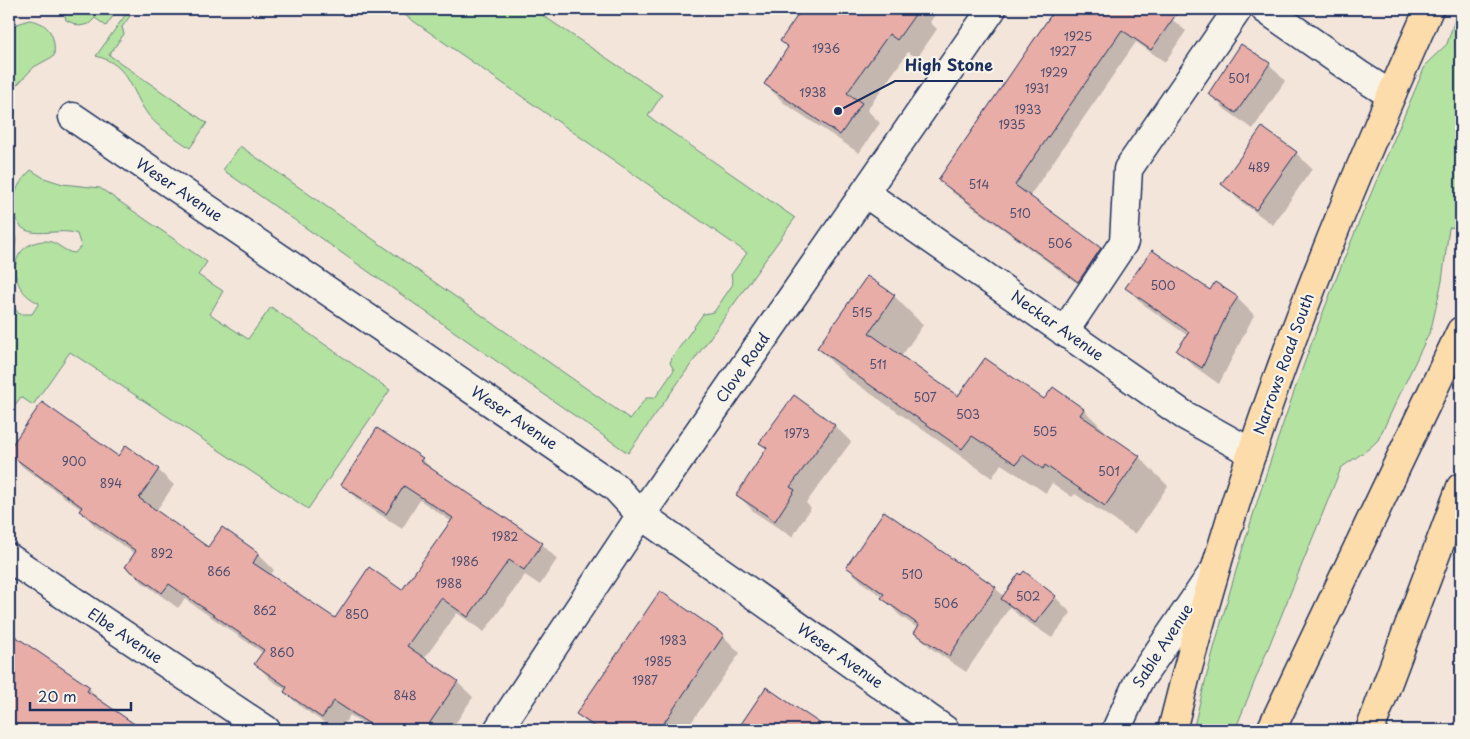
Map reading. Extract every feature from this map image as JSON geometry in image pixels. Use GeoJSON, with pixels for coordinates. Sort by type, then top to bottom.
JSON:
{"type":"FeatureCollection","features":[{"type":"Feature","properties":{"kind":"main road","name":"Narrows Road South"},"geometry":{"type":"LineString","coordinates":[[1172,730],[1217,566],[1252,453],[1313,286],[1391,94],[1429,9]]}},
{"type":"Feature","properties":{"kind":"main road"},"geometry":{"type":"LineString","coordinates":[[1271,730],[1461,331]]}},
{"type":"Feature","properties":{"kind":"main road"},"geometry":{"type":"LineString","coordinates":[[1370,730],[1461,487]]}},
{"type":"Feature","properties":{"kind":"street","name":"Clove Road"},"geometry":{"type":"LineString","coordinates":[[498,730],[641,516],[992,9]]}},
{"type":"Feature","properties":{"kind":"street"},"geometry":{"type":"LineString","coordinates":[[1064,332],[1124,242],[1128,169],[1238,9]]}},
{"type":"Feature","properties":{"kind":"street"},"geometry":{"type":"LineString","coordinates":[[1265,9],[1358,74],[1391,94]]}},
{"type":"Feature","properties":{"kind":"street","name":"Weser Avenue"},"geometry":{"type":"LineString","coordinates":[[73,117],[615,488],[641,516],[945,730]]}},
{"type":"Feature","properties":{"kind":"street","name":"Neckar Avenue"},"geometry":{"type":"LineString","coordinates":[[865,193],[1184,414],[1252,453]]}},
{"type":"Feature","properties":{"kind":"street","name":"Elbe Avenue"},"geometry":{"type":"LineString","coordinates":[[9,558],[266,730]]}},
{"type":"Feature","properties":{"kind":"street","name":"Sable Avenue"},"geometry":{"type":"LineString","coordinates":[[1116,730],[1138,682],[1217,566]]}},
{"type":"Feature","properties":{"kind":"green space"},"geometry":{"type":"Polygon","coordinates":[[[63,9],[118,9],[106,26],[95,18],[89,24],[79,26],[66,20],[63,9]]]}},
{"type":"Feature","properties":{"kind":"green space"},"geometry":{"type":"Polygon","coordinates":[[[396,9],[533,9],[662,95],[648,116],[795,218],[628,453],[223,170],[240,146],[630,419],[646,398],[655,398],[674,370],[670,363],[672,358],[703,314],[714,312],[733,284],[731,275],[747,253],[396,9]]]}},
{"type":"Feature","properties":{"kind":"green space"},"geometry":{"type":"Polygon","coordinates":[[[1458,9],[1461,9],[1461,226],[1449,228],[1442,281],[1431,329],[1378,440],[1365,452],[1341,468],[1235,730],[1193,730],[1220,625],[1251,521],[1322,315],[1426,64],[1447,44],[1458,9]]]}},
{"type":"Feature","properties":{"kind":"green space"},"geometry":{"type":"Polygon","coordinates":[[[126,14],[130,16],[122,27],[124,34],[109,55],[207,123],[190,148],[153,121],[129,81],[117,66],[108,60],[96,56],[126,14]]]}},
{"type":"Feature","properties":{"kind":"green space"},"geometry":{"type":"Polygon","coordinates":[[[29,20],[42,24],[50,32],[54,43],[54,56],[34,67],[16,86],[9,84],[9,27],[29,20]]]}},
{"type":"Feature","properties":{"kind":"green space"},"geometry":{"type":"Polygon","coordinates":[[[31,170],[44,178],[63,184],[100,188],[207,262],[198,275],[223,291],[210,314],[248,339],[271,307],[390,390],[308,509],[70,352],[33,405],[21,397],[9,413],[9,280],[13,294],[13,306],[19,314],[32,314],[39,303],[28,297],[16,278],[15,268],[17,259],[23,250],[32,244],[44,241],[53,242],[67,251],[75,253],[81,246],[77,234],[68,232],[38,233],[22,228],[17,220],[14,202],[21,182],[31,170]]]}},
{"type":"Feature","properties":{"kind":"green space"},"geometry":{"type":"Polygon","coordinates":[[[9,229],[13,232],[16,240],[9,263],[9,229]]]}},
{"type":"Feature","properties":{"kind":"building"},"geometry":{"type":"Polygon","coordinates":[[[802,9],[919,9],[897,40],[889,34],[847,93],[862,103],[840,135],[764,84],[788,47],[780,41],[802,9]]]}},
{"type":"Feature","properties":{"kind":"building"},"geometry":{"type":"Polygon","coordinates":[[[1055,9],[1180,9],[1151,50],[1122,30],[1015,185],[1101,248],[1078,282],[938,180],[1055,9]]]}},
{"type":"Feature","properties":{"kind":"building"},"geometry":{"type":"Polygon","coordinates":[[[1241,44],[1270,63],[1236,113],[1208,94],[1241,44]]]}},
{"type":"Feature","properties":{"kind":"building"},"geometry":{"type":"Polygon","coordinates":[[[1262,127],[1297,152],[1256,210],[1221,184],[1262,127]]]}},
{"type":"Feature","properties":{"kind":"building"},"geometry":{"type":"Polygon","coordinates":[[[1152,250],[1210,290],[1215,282],[1238,297],[1228,312],[1202,368],[1176,351],[1189,332],[1125,288],[1152,250]]]}},
{"type":"Feature","properties":{"kind":"building"},"geometry":{"type":"Polygon","coordinates":[[[867,276],[895,295],[869,333],[958,396],[985,358],[1044,399],[1053,387],[1084,409],[1080,415],[1140,456],[1105,506],[1045,465],[1043,469],[1023,455],[1016,464],[972,436],[962,449],[817,348],[867,276]]]}},
{"type":"Feature","properties":{"kind":"building"},"geometry":{"type":"Polygon","coordinates":[[[794,395],[835,425],[790,487],[795,490],[775,521],[736,495],[767,448],[759,443],[794,395]]]}},
{"type":"Feature","properties":{"kind":"building"},"geometry":{"type":"Polygon","coordinates":[[[42,402],[118,456],[126,445],[159,469],[139,498],[208,547],[222,527],[259,553],[253,563],[335,618],[369,567],[402,590],[453,518],[404,486],[386,514],[341,485],[377,428],[423,458],[420,461],[543,543],[524,570],[509,560],[468,617],[441,598],[407,646],[458,681],[425,730],[379,730],[334,701],[322,718],[284,692],[287,687],[254,664],[264,650],[169,584],[162,593],[125,567],[136,551],[79,511],[82,507],[9,454],[9,449],[42,402]]]}},
{"type":"Feature","properties":{"kind":"building"},"geometry":{"type":"Polygon","coordinates":[[[884,511],[996,587],[949,656],[914,633],[919,625],[881,598],[884,594],[846,567],[884,511]]]}},
{"type":"Feature","properties":{"kind":"building"},"geometry":{"type":"Polygon","coordinates":[[[1024,571],[1056,596],[1035,623],[1001,599],[1019,573],[1021,575],[1024,571]]]}},
{"type":"Feature","properties":{"kind":"building"},"geometry":{"type":"Polygon","coordinates":[[[660,591],[724,635],[659,730],[600,730],[576,714],[660,591]]]}},
{"type":"Feature","properties":{"kind":"building"},"geometry":{"type":"Polygon","coordinates":[[[9,632],[90,687],[87,691],[143,730],[9,730],[9,632]]]}},
{"type":"Feature","properties":{"kind":"building"},"geometry":{"type":"Polygon","coordinates":[[[766,687],[788,702],[830,730],[737,730],[766,687]]]}},
{"type":"Feature","properties":{"kind":"place","name":"High Stone"},"geometry":{"type":"Point","coordinates":[838,111]}}]}
